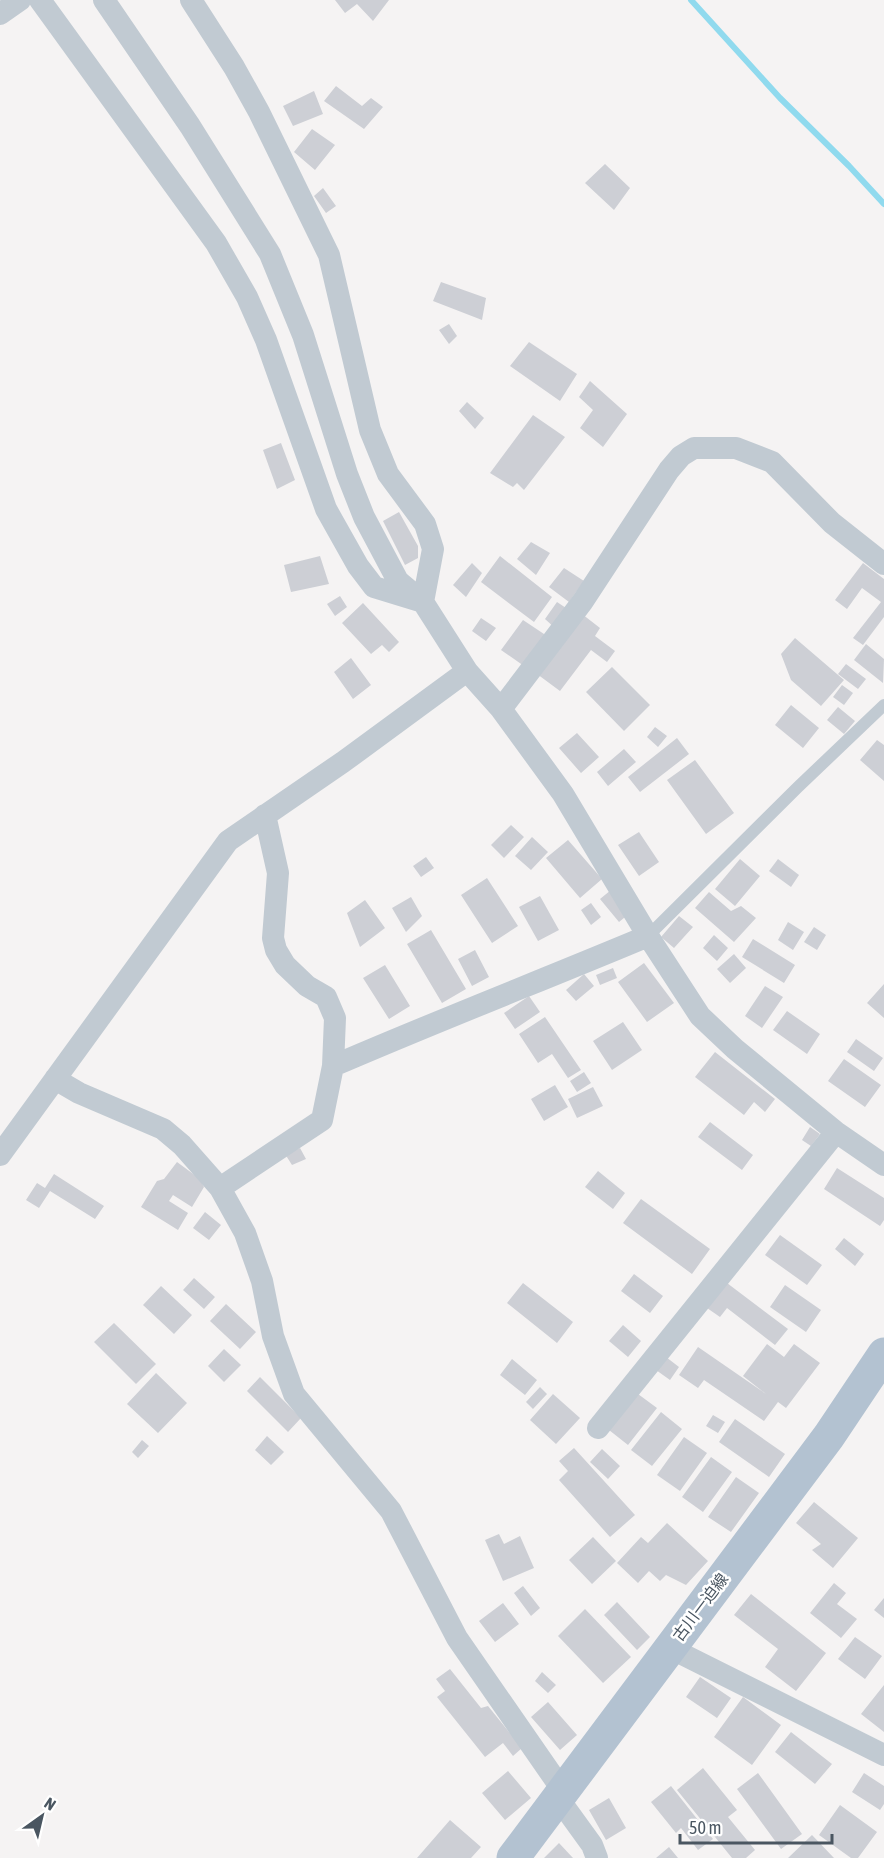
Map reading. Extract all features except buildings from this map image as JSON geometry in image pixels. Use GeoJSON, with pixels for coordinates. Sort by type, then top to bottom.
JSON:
{"type":"FeatureCollection","features":[{"type":"Feature","properties":{"kind":"main road","name":"古川一迫線"},"geometry":{"type":"LineString","coordinates":[[513,1858],[829,1436],[884,1354]]}},
{"type":"Feature","properties":{"kind":"street"},"geometry":{"type":"LineString","coordinates":[[0,14],[20,0]]}},
{"type":"Feature","properties":{"kind":"street"},"geometry":{"type":"LineString","coordinates":[[40,0],[216,243],[247,297],[266,340],[326,509],[358,566],[374,587],[423,602]]}},
{"type":"Feature","properties":{"kind":"street"},"geometry":{"type":"LineString","coordinates":[[104,0],[190,126],[270,254],[303,335],[347,474],[364,518],[398,581],[423,602],[467,671],[501,709],[562,794],[699,1016],[735,1049],[836,1132],[884,1166]]}},
{"type":"Feature","properties":{"kind":"street"},"geometry":{"type":"LineString","coordinates":[[190,0],[234,67],[259,112],[329,255],[370,430],[388,474],[425,524],[433,549],[423,602]]}},
{"type":"Feature","properties":{"kind":"street"},"geometry":{"type":"LineString","coordinates":[[501,709],[583,601],[669,470],[681,456],[694,448],[736,448],[772,462],[832,523],[884,564]]}},
{"type":"Feature","properties":{"kind":"street"},"geometry":{"type":"LineString","coordinates":[[0,1155],[228,841],[344,762],[467,671]]}},
{"type":"Feature","properties":{"kind":"street"},"geometry":{"type":"LineString","coordinates":[[220,1188],[322,1120],[333,1066],[336,1018],[326,997],[307,986],[285,965],[276,950],[273,938],[278,873],[265,815]]}},
{"type":"Feature","properties":{"kind":"street"},"geometry":{"type":"LineString","coordinates":[[333,1066],[441,1019],[648,936]]}},
{"type":"Feature","properties":{"kind":"street"},"geometry":{"type":"LineString","coordinates":[[55,1079],[79,1093],[163,1130],[182,1145],[220,1188],[245,1233],[262,1281],[273,1336],[294,1394],[391,1511],[457,1638],[592,1845],[597,1858]]}},
{"type":"Feature","properties":{"kind":"street"},"geometry":{"type":"LineString","coordinates":[[598,1428],[836,1132]]}},
{"type":"Feature","properties":{"kind":"street"},"geometry":{"type":"LineString","coordinates":[[670,1648],[884,1755]]}},
{"type":"Feature","properties":{"kind":"lane"},"geometry":{"type":"LineString","coordinates":[[648,936],[884,705]]}},
{"type":"Feature","properties":{"kind":"waterway"},"geometry":{"type":"LineString","coordinates":[[691,0],[780,98],[884,204]]}}]}
